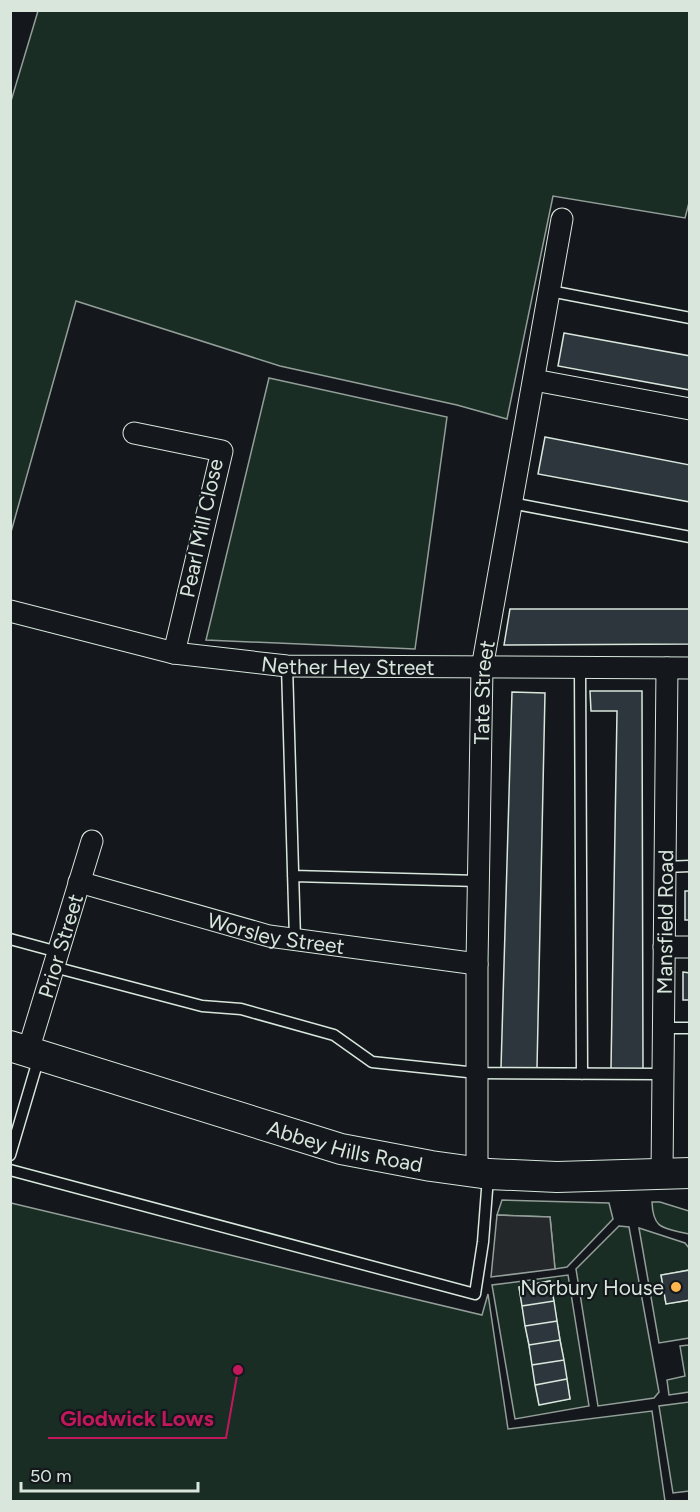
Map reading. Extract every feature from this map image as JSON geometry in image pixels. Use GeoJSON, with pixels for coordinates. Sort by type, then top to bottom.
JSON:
{"type":"FeatureCollection","features":[{"type":"Feature","properties":{"kind":"main road","name":"Abbey Hills Road"},"geometry":{"type":"LineString","coordinates":[[26,1051],[341,1149],[483,1173],[557,1177],[676,1174]]}},
{"type":"Feature","properties":{"kind":"street","name":"Tate Street"},"geometry":{"type":"LineString","coordinates":[[483,1173],[477,1073],[482,668],[562,219]]}},
{"type":"Feature","properties":{"kind":"street"},"geometry":{"type":"LineString","coordinates":[[534,380],[690,409]]}},
{"type":"Feature","properties":{"kind":"street","name":"Pearl Mill Close"},"geometry":{"type":"LineString","coordinates":[[134,433],[222,451],[174,653]]}},
{"type":"Feature","properties":{"kind":"street","name":"Nether Hey Street"},"geometry":{"type":"LineString","coordinates":[[10,611],[174,653],[287,666],[690,668]]}},
{"type":"Feature","properties":{"kind":"street","name":"Mansfield Road"},"geometry":{"type":"LineString","coordinates":[[667,668],[662,1074],[676,1174]]}},
{"type":"Feature","properties":{"kind":"street","name":"Prior Street"},"geometry":{"type":"LineString","coordinates":[[26,1051],[92,841]]}},
{"type":"Feature","properties":{"kind":"street","name":"Worsley Street"},"geometry":{"type":"LineString","coordinates":[[79,882],[269,936],[477,964]]}},
{"type":"Feature","properties":{"kind":"street"},"geometry":{"type":"LineString","coordinates":[[664,947],[690,947]]}},
{"type":"Feature","properties":{"kind":"lane"},"geometry":{"type":"LineString","coordinates":[[550,291],[690,318]]}},
{"type":"Feature","properties":{"kind":"lane"},"geometry":{"type":"LineString","coordinates":[[511,503],[690,537]]}},
{"type":"Feature","properties":{"kind":"lane"},"geometry":{"type":"LineString","coordinates":[[287,666],[295,939]]}},
{"type":"Feature","properties":{"kind":"lane"},"geometry":{"type":"LineString","coordinates":[[580,668],[582,1074]]}},
{"type":"Feature","properties":{"kind":"lane"},"geometry":{"type":"LineString","coordinates":[[665,867],[690,867]]}},
{"type":"Feature","properties":{"kind":"lane"},"geometry":{"type":"LineString","coordinates":[[293,876],[478,881]]}},
{"type":"Feature","properties":{"kind":"lane"},"geometry":{"type":"LineString","coordinates":[[10,939],[56,960],[202,1006],[241,1009],[334,1035],[372,1062],[477,1073],[662,1074]]}},
{"type":"Feature","properties":{"kind":"lane"},"geometry":{"type":"LineString","coordinates":[[663,1028],[690,1028]]}},
{"type":"Feature","properties":{"kind":"lane"},"geometry":{"type":"LineString","coordinates":[[10,1155],[26,1051]]}},
{"type":"Feature","properties":{"kind":"lane"},"geometry":{"type":"LineString","coordinates":[[10,1170],[475,1294],[483,1242],[483,1173]]}},
{"type":"Feature","properties":{"kind":"green space"},"geometry":{"type":"Polygon","coordinates":[[[38,11],[689,11],[690,199],[685,218],[553,196],[507,419],[457,405],[280,366],[76,301],[11,532],[11,101],[38,11]]]}},
{"type":"Feature","properties":{"kind":"green space"},"geometry":{"type":"Polygon","coordinates":[[[269,378],[447,417],[415,649],[206,640],[269,378]]]}},
{"type":"Feature","properties":{"kind":"green space"},"geometry":{"type":"Polygon","coordinates":[[[502,1200],[609,1203],[613,1219],[567,1267],[555,1269],[550,1217],[497,1215],[502,1200]]]}},
{"type":"Feature","properties":{"kind":"green space"},"geometry":{"type":"Polygon","coordinates":[[[652,1202],[660,1202],[689,1211],[689,1234],[662,1227],[655,1218],[652,1202]]]}},
{"type":"Feature","properties":{"kind":"green space"},"geometry":{"type":"Polygon","coordinates":[[[11,1203],[482,1315],[488,1294],[508,1429],[652,1411],[665,1501],[11,1502],[11,1203]]]}},
{"type":"Feature","properties":{"kind":"green space"},"geometry":{"type":"Polygon","coordinates":[[[619,1226],[629,1227],[659,1392],[654,1398],[598,1406],[576,1269],[619,1226]]]}},
{"type":"Feature","properties":{"kind":"green space"},"geometry":{"type":"Polygon","coordinates":[[[639,1228],[685,1243],[689,1248],[689,1270],[661,1275],[666,1304],[689,1300],[689,1338],[659,1343],[639,1228]]]}},
{"type":"Feature","properties":{"kind":"green space"},"geometry":{"type":"Polygon","coordinates":[[[568,1275],[589,1406],[515,1419],[492,1285],[568,1275]],[[550,1281],[519,1287],[539,1404],[570,1399],[550,1281]]]}},
{"type":"Feature","properties":{"kind":"green space"},"geometry":{"type":"Polygon","coordinates":[[[689,1345],[689,1392],[669,1395],[667,1380],[685,1376],[680,1346],[689,1345]]]}},
{"type":"Feature","properties":{"kind":"green space"},"geometry":{"type":"Polygon","coordinates":[[[689,1402],[689,1491],[673,1493],[659,1406],[689,1402]]]}},
{"type":"Feature","properties":{"kind":"shaded area"},"geometry":{"type":"Polygon","coordinates":[[[497,1215],[550,1217],[555,1269],[491,1277],[497,1215]]]}},
{"type":"Feature","properties":{"kind":"building"},"geometry":{"type":"Polygon","coordinates":[[[564,333],[690,356],[690,390],[558,366],[564,333]]]}},
{"type":"Feature","properties":{"kind":"building"},"geometry":{"type":"Polygon","coordinates":[[[545,437],[690,465],[690,502],[538,474],[545,437]]]}},
{"type":"Feature","properties":{"kind":"building"},"geometry":{"type":"Polygon","coordinates":[[[510,609],[690,609],[690,644],[504,645],[510,609]]]}},
{"type":"Feature","properties":{"kind":"building"},"geometry":{"type":"Polygon","coordinates":[[[590,691],[642,691],[643,1069],[611,1069],[617,711],[591,711],[590,691]]]}},
{"type":"Feature","properties":{"kind":"building"},"geometry":{"type":"Polygon","coordinates":[[[512,692],[545,693],[537,1068],[501,1068],[512,692]]]}},
{"type":"Feature","properties":{"kind":"building"},"geometry":{"type":"Polygon","coordinates":[[[685,891],[690,891],[690,920],[685,920],[685,891]]]}},
{"type":"Feature","properties":{"kind":"building"},"geometry":{"type":"Polygon","coordinates":[[[683,972],[690,973],[690,1000],[683,1000],[683,972]]]}},
{"type":"Feature","properties":{"kind":"building","name":"Norbury House"},"geometry":{"type":"Polygon","coordinates":[[[690,1270],[690,1300],[666,1304],[661,1275],[690,1270]]]}},
{"type":"Feature","properties":{"kind":"building"},"geometry":{"type":"Polygon","coordinates":[[[550,1281],[554,1301],[522,1306],[519,1287],[550,1281]]]}},
{"type":"Feature","properties":{"kind":"building"},"geometry":{"type":"Polygon","coordinates":[[[554,1301],[557,1321],[525,1326],[522,1306],[554,1301]]]}},
{"type":"Feature","properties":{"kind":"building"},"geometry":{"type":"Polygon","coordinates":[[[557,1321],[560,1340],[529,1345],[525,1326],[557,1321]]]}},
{"type":"Feature","properties":{"kind":"building"},"geometry":{"type":"Polygon","coordinates":[[[560,1340],[564,1360],[532,1365],[529,1345],[560,1340]]]}},
{"type":"Feature","properties":{"kind":"building"},"geometry":{"type":"Polygon","coordinates":[[[564,1360],[567,1379],[535,1385],[532,1365],[564,1360]]]}},
{"type":"Feature","properties":{"kind":"building"},"geometry":{"type":"Polygon","coordinates":[[[567,1379],[570,1399],[539,1405],[535,1385],[567,1379]]]}},
{"type":"Feature","properties":{"kind":"place","name":"Norbury House"},"geometry":{"type":"Point","coordinates":[676,1287]}},
{"type":"Feature","properties":{"kind":"place","name":"Glodwick Lows"},"geometry":{"type":"Point","coordinates":[238,1370]}}]}
